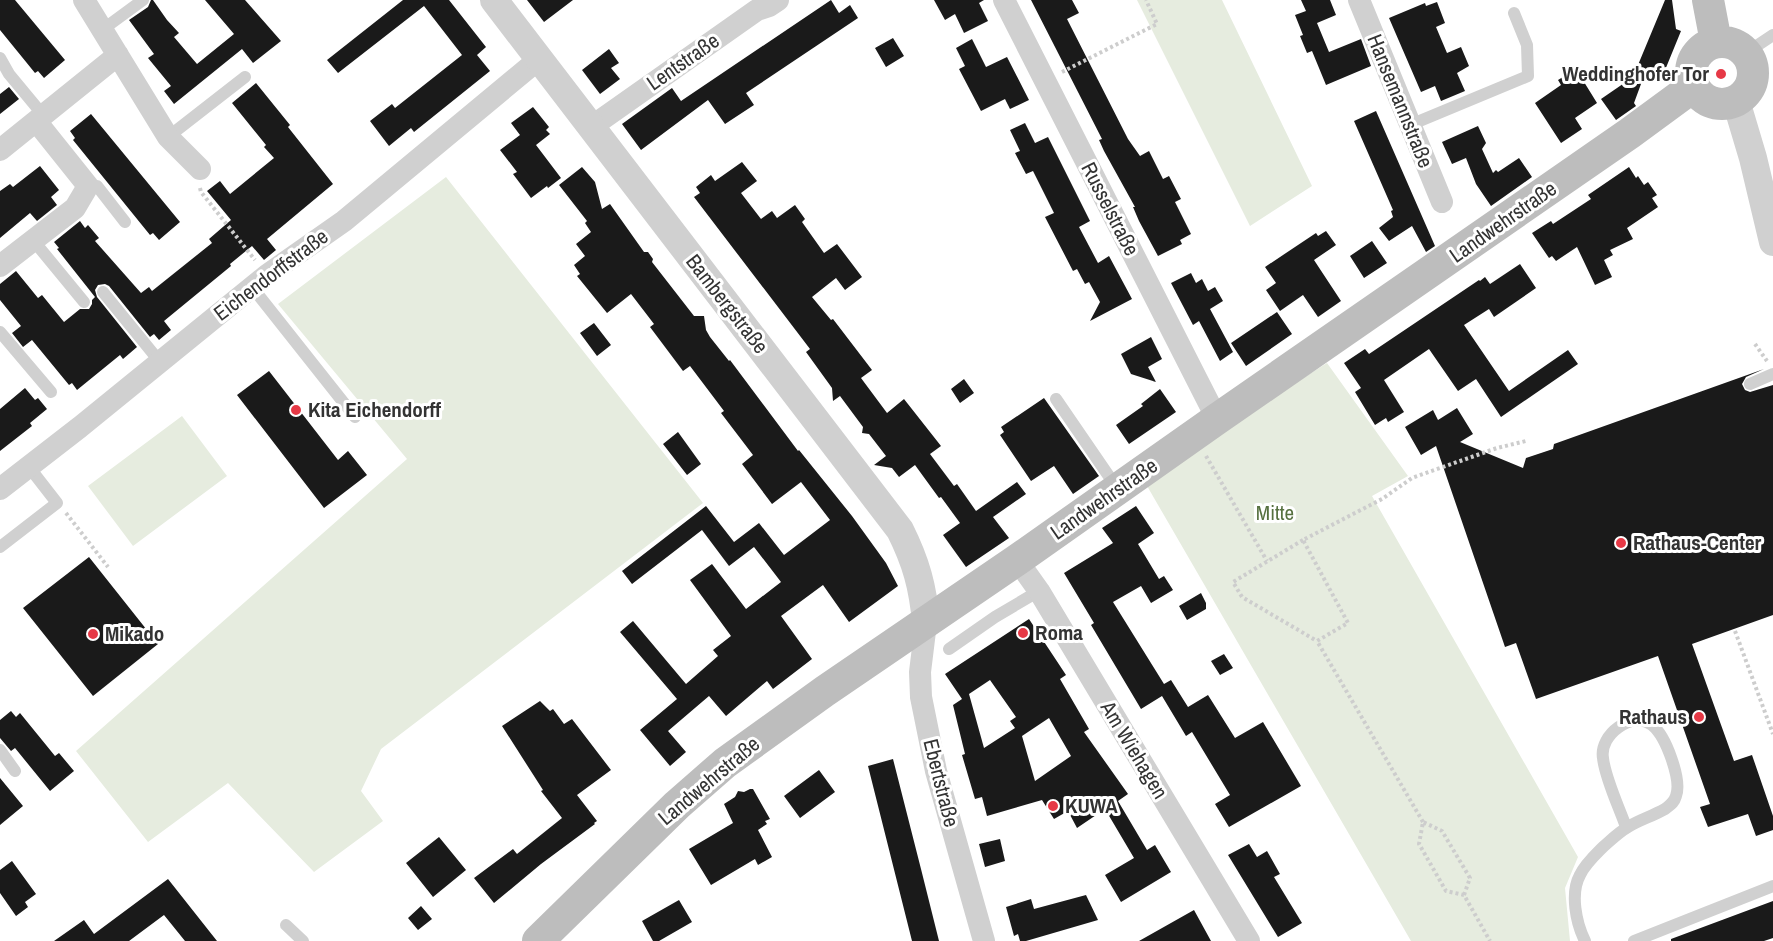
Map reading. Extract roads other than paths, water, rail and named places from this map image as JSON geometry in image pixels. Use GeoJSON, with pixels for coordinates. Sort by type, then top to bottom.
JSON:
{"type":"FeatureCollection","features":[{"type":"Feature","properties":{"kind":"main road"},"geometry":{"type":"LineString","coordinates":[[1708,0],[1716,42]]}},
{"type":"Feature","properties":{"kind":"main road"},"geometry":{"type":"LineString","coordinates":[[1716,42],[1732,43],[1746,52],[1753,70],[1753,79],[1744,96],[1736,101],[1720,104],[1712,103],[1698,93],[1691,71],[1692,63],[1701,50],[1716,42]]}},
{"type":"Feature","properties":{"kind":"main road","name":"Landwehrstraße"},"geometry":{"type":"LineString","coordinates":[[538,941],[677,805],[725,763],[825,691],[1471,244],[1694,86]]}},
{"type":"Feature","properties":{"kind":"street"},"geometry":{"type":"LineString","coordinates":[[84,0],[168,136],[200,169]]}},
{"type":"Feature","properties":{"kind":"street","name":"Bambergstraße"},"geometry":{"type":"LineString","coordinates":[[494,0],[900,530],[918,571],[926,623]]}},
{"type":"Feature","properties":{"kind":"street","name":"Lentstraße"},"geometry":{"type":"LineString","coordinates":[[591,127],[757,10],[778,0]]}},
{"type":"Feature","properties":{"kind":"street","name":"Russelstraße"},"geometry":{"type":"LineString","coordinates":[[1004,0],[1045,81],[1205,427]]}},
{"type":"Feature","properties":{"kind":"street","name":"Hansemannstraße"},"geometry":{"type":"LineString","coordinates":[[1359,0],[1442,202]]}},
{"type":"Feature","properties":{"kind":"street"},"geometry":{"type":"LineString","coordinates":[[0,150],[118,55]]}},
{"type":"Feature","properties":{"kind":"street","name":"Eichendorffstraße"},"geometry":{"type":"LineString","coordinates":[[0,489],[259,281],[344,221],[539,59]]}},
{"type":"Feature","properties":{"kind":"street"},"geometry":{"type":"LineString","coordinates":[[1736,101],[1753,158],[1773,242]]}},
{"type":"Feature","properties":{"kind":"street"},"geometry":{"type":"LineString","coordinates":[[0,266],[75,208],[88,186],[39,118]]}},
{"type":"Feature","properties":{"kind":"street","name":"Am Wiehagen"},"geometry":{"type":"LineString","coordinates":[[1017,560],[1044,600],[1249,941]]}},
{"type":"Feature","properties":{"kind":"street","name":"Ebertstraße"},"geometry":{"type":"LineString","coordinates":[[926,623],[920,672],[921,697],[936,771],[984,941]]}},
{"type":"Feature","properties":{"kind":"lane"},"geometry":{"type":"LineString","coordinates":[[102,30],[143,0]]}},
{"type":"Feature","properties":{"kind":"lane"},"geometry":{"type":"LineString","coordinates":[[1410,125],[1528,76],[1527,45],[1514,12]]}},
{"type":"Feature","properties":{"kind":"lane"},"geometry":{"type":"LineString","coordinates":[[1746,52],[1773,36]]}},
{"type":"Feature","properties":{"kind":"lane"},"geometry":{"type":"LineString","coordinates":[[0,58],[39,118]]}},
{"type":"Feature","properties":{"kind":"lane"},"geometry":{"type":"LineString","coordinates":[[168,136],[245,77]]}},
{"type":"Feature","properties":{"kind":"lane"},"geometry":{"type":"LineString","coordinates":[[88,186],[97,186],[125,222]]}},
{"type":"Feature","properties":{"kind":"lane"},"geometry":{"type":"LineString","coordinates":[[33,240],[84,302]]}},
{"type":"Feature","properties":{"kind":"lane"},"geometry":{"type":"LineString","coordinates":[[259,281],[355,417]]}},
{"type":"Feature","properties":{"kind":"lane"},"geometry":{"type":"LineString","coordinates":[[103,292],[160,362]]}},
{"type":"Feature","properties":{"kind":"lane"},"geometry":{"type":"LineString","coordinates":[[0,332],[51,392]]}},
{"type":"Feature","properties":{"kind":"lane"},"geometry":{"type":"LineString","coordinates":[[1750,384],[1773,374]]}},
{"type":"Feature","properties":{"kind":"lane"},"geometry":{"type":"LineString","coordinates":[[1056,399],[1118,489]]}},
{"type":"Feature","properties":{"kind":"lane"},"geometry":{"type":"LineString","coordinates":[[0,547],[57,503],[29,467]]}},
{"type":"Feature","properties":{"kind":"lane"},"geometry":{"type":"LineString","coordinates":[[949,649],[995,617],[1044,600]]}},
{"type":"Feature","properties":{"kind":"lane"},"geometry":{"type":"LineString","coordinates":[[1585,941],[1577,914],[1575,891],[1580,875],[1591,860],[1626,827],[1658,813],[1672,804],[1677,795],[1677,776],[1661,734],[1651,724],[1638,721],[1626,724],[1614,731],[1604,742],[1602,758],[1626,827]]}},
{"type":"Feature","properties":{"kind":"lane"},"geometry":{"type":"LineString","coordinates":[[0,750],[15,771]]}},
{"type":"Feature","properties":{"kind":"lane"},"geometry":{"type":"LineString","coordinates":[[1634,941],[1773,886]]}},
{"type":"Feature","properties":{"kind":"lane"},"geometry":{"type":"LineString","coordinates":[[286,925],[303,941]]}},
{"type":"Feature","properties":{"kind":"place","name":"Weddinghofer Tor"},"geometry":{"type":"Point","coordinates":[1721,74]}},
{"type":"Feature","properties":{"kind":"place","name":"Kita Eichendorff"},"geometry":{"type":"Point","coordinates":[296,410]}},
{"type":"Feature","properties":{"kind":"place","name":"Rathaus-Center"},"geometry":{"type":"Point","coordinates":[1621,543]}},
{"type":"Feature","properties":{"kind":"place","name":"Roma"},"geometry":{"type":"Point","coordinates":[1023,633]}},
{"type":"Feature","properties":{"kind":"place","name":"Mikado"},"geometry":{"type":"Point","coordinates":[93,634]}},
{"type":"Feature","properties":{"kind":"place","name":"Rathaus"},"geometry":{"type":"Point","coordinates":[1699,717]}},
{"type":"Feature","properties":{"kind":"place","name":"KUWA"},"geometry":{"type":"Point","coordinates":[1053,806]}},
{"type":"Feature","properties":{"kind":"park label","name":"Mitte"},"geometry":{"type":"Point","coordinates":[1275,513]}}]}
